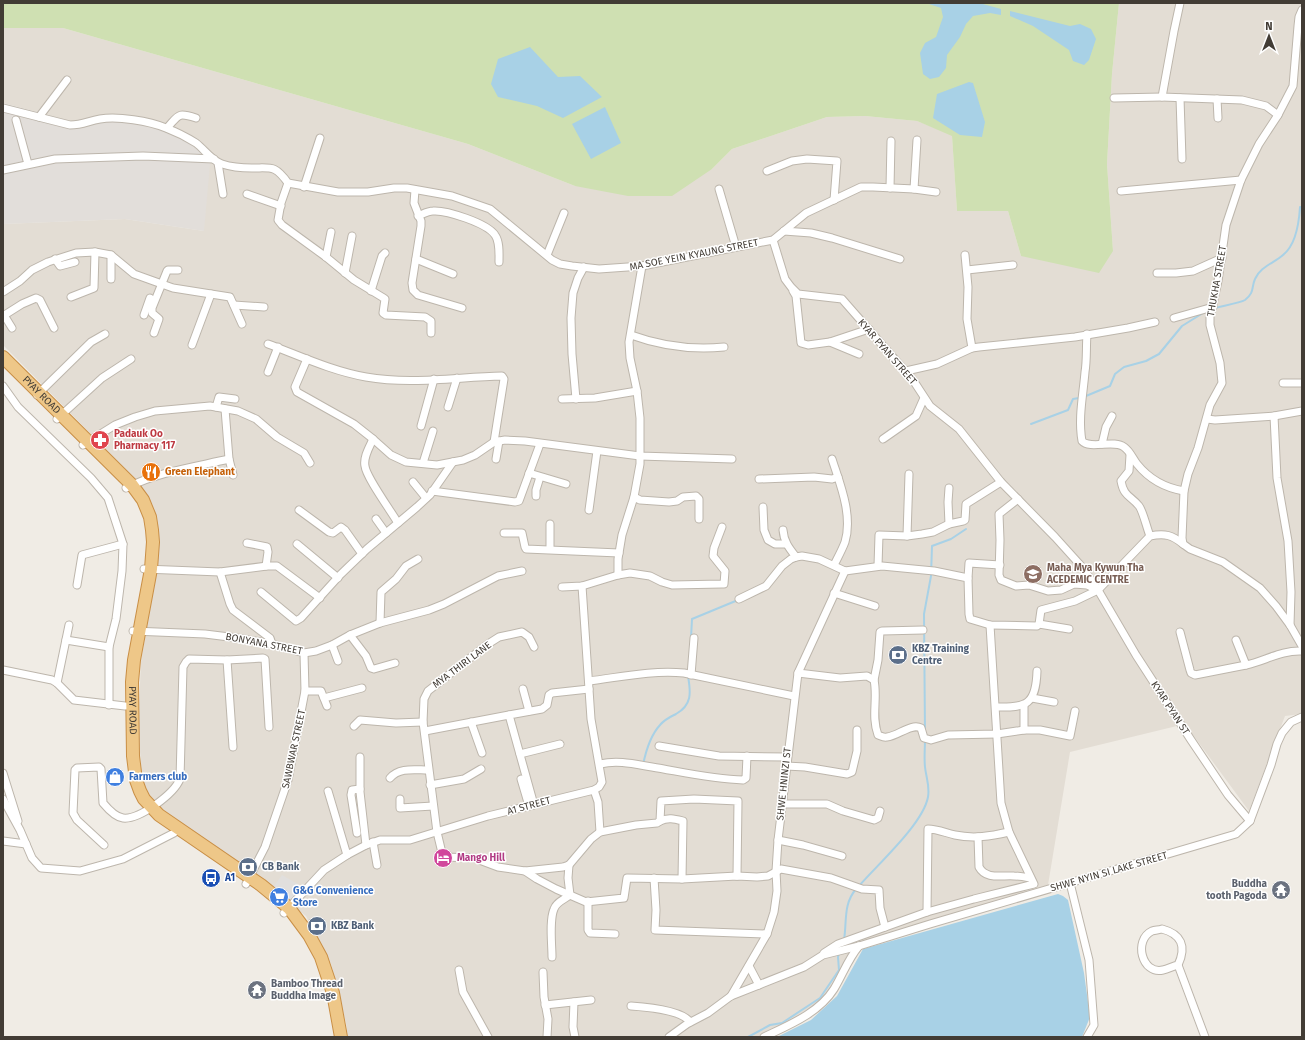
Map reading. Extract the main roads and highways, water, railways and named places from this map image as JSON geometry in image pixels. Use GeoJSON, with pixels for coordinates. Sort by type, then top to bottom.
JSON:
{"type":"FeatureCollection","features":[{"type":"Feature","properties":{"kind":"highway","name":"PYAY ROAD"},"geometry":{"type":"LineString","coordinates":[[3,357],[37,394],[129,487],[144,519],[147,542],[147,569],[136,631],[128,659],[125,706],[126,757],[130,782],[138,803],[148,809]]}},
{"type":"Feature","properties":{"kind":"highway","name":"PYAY ROAD"},"geometry":{"type":"LineString","coordinates":[[3,366],[37,394]]}},
{"type":"Feature","properties":{"kind":"highway","name":"PYAY ROAD"},"geometry":{"type":"LineString","coordinates":[[136,631],[132,682],[133,756],[136,780],[148,809],[155,820],[176,831],[231,872],[248,881],[286,911],[309,935],[321,957],[333,993],[341,1037]]}},
{"type":"Feature","properties":{"kind":"highway","name":"PYAY ROAD"},"geometry":{"type":"LineString","coordinates":[[286,911],[315,960],[326,995],[334,1037]]}},
{"type":"Feature","properties":{"kind":"water"},"geometry":{"type":"Polygon","coordinates":[[[926,3],[979,3],[1001,9],[1001,15],[990,13],[973,16],[966,24],[960,37],[947,55],[946,68],[939,77],[930,79],[923,74],[920,53],[925,43],[936,37],[943,17],[941,8],[926,3]]]}},
{"type":"Feature","properties":{"kind":"water"},"geometry":{"type":"Polygon","coordinates":[[[1010,11],[1070,26],[1080,24],[1091,29],[1096,39],[1089,60],[1084,65],[1073,61],[1069,50],[1033,26],[1010,16],[1010,11]]]}},
{"type":"Feature","properties":{"kind":"water"},"geometry":{"type":"Polygon","coordinates":[[[530,47],[558,77],[580,76],[602,97],[563,118],[537,106],[498,97],[491,84],[498,59],[530,47]]]}},
{"type":"Feature","properties":{"kind":"water"},"geometry":{"type":"Polygon","coordinates":[[[969,82],[973,83],[985,122],[982,137],[960,135],[933,118],[937,94],[969,82]]]}},
{"type":"Feature","properties":{"kind":"water"},"geometry":{"type":"Polygon","coordinates":[[[605,107],[621,143],[591,159],[572,124],[605,107]]]}},
{"type":"Feature","properties":{"kind":"water"},"geometry":{"type":"Polygon","coordinates":[[[1058,894],[1068,900],[1084,973],[1090,1017],[1082,1037],[777,1037],[811,1020],[837,996],[863,949],[1058,894]]]}},
{"type":"Feature","properties":{"kind":"waterway"},"geometry":{"type":"LineString","coordinates":[[1215,308],[1239,302],[1248,297],[1252,292],[1254,282],[1260,271],[1283,255],[1291,246],[1298,227],[1300,207],[1302,207]]}},
{"type":"Feature","properties":{"kind":"waterway"},"geometry":{"type":"LineString","coordinates":[[1086,396],[1110,386],[1115,374],[1124,367],[1146,361],[1159,354],[1182,326],[1203,313]]}},
{"type":"Feature","properties":{"kind":"waterway"},"geometry":{"type":"LineString","coordinates":[[1031,424],[1068,410],[1073,399],[1079,398]]}},
{"type":"Feature","properties":{"kind":"waterway"},"geometry":{"type":"LineString","coordinates":[[925,733],[924,614],[931,576],[932,546],[951,539],[966,529]]}},
{"type":"Feature","properties":{"kind":"waterway"},"geometry":{"type":"LineString","coordinates":[[691,638],[692,619],[738,600]]}},
{"type":"Feature","properties":{"kind":"waterway"},"geometry":{"type":"LineString","coordinates":[[643,765],[649,744],[657,729],[662,723],[676,714],[688,703],[690,693],[688,676]]}},
{"type":"Feature","properties":{"kind":"waterway"},"geometry":{"type":"LineString","coordinates":[[859,886],[899,843],[918,819],[924,808],[928,797],[928,785],[925,771],[925,739]]}},
{"type":"Feature","properties":{"kind":"waterway"},"geometry":{"type":"LineString","coordinates":[[844,940],[847,907],[856,889]]}},
{"type":"Feature","properties":{"kind":"waterway"},"geometry":{"type":"LineString","coordinates":[[748,1037],[770,1025],[782,1023],[820,998],[839,970],[839,953]]}},
{"type":"Feature","properties":{"kind":"place","name":"Padauk Oo Pharmacy 117"},"geometry":{"type":"Point","coordinates":[100,440]}},
{"type":"Feature","properties":{"kind":"place","name":"Green Elephant"},"geometry":{"type":"Point","coordinates":[151,472]}},
{"type":"Feature","properties":{"kind":"place","name":"Maha Mya Kywun Tha ACEDEMIC CENTRE"},"geometry":{"type":"Point","coordinates":[1033,574]}},
{"type":"Feature","properties":{"kind":"place","name":"KBZ Training Centre"},"geometry":{"type":"Point","coordinates":[898,655]}},
{"type":"Feature","properties":{"kind":"place","name":"Farmers club"},"geometry":{"type":"Point","coordinates":[115,777]}},
{"type":"Feature","properties":{"kind":"place","name":"Mango Hill"},"geometry":{"type":"Point","coordinates":[443,858]}},
{"type":"Feature","properties":{"kind":"place","name":"CB Bank"},"geometry":{"type":"Point","coordinates":[248,867]}},
{"type":"Feature","properties":{"kind":"place","name":"A1"},"geometry":{"type":"Point","coordinates":[211,878]}},
{"type":"Feature","properties":{"kind":"place","name":"Buddha tooth Pagoda"},"geometry":{"type":"Point","coordinates":[1281,890]}},
{"type":"Feature","properties":{"kind":"place","name":"G&G Convenience Store"},"geometry":{"type":"Point","coordinates":[279,897]}},
{"type":"Feature","properties":{"kind":"place","name":"KBZ Bank"},"geometry":{"type":"Point","coordinates":[317,926]}},
{"type":"Feature","properties":{"kind":"place","name":"Bamboo Thread Buddha Image"},"geometry":{"type":"Point","coordinates":[257,990]}}]}
